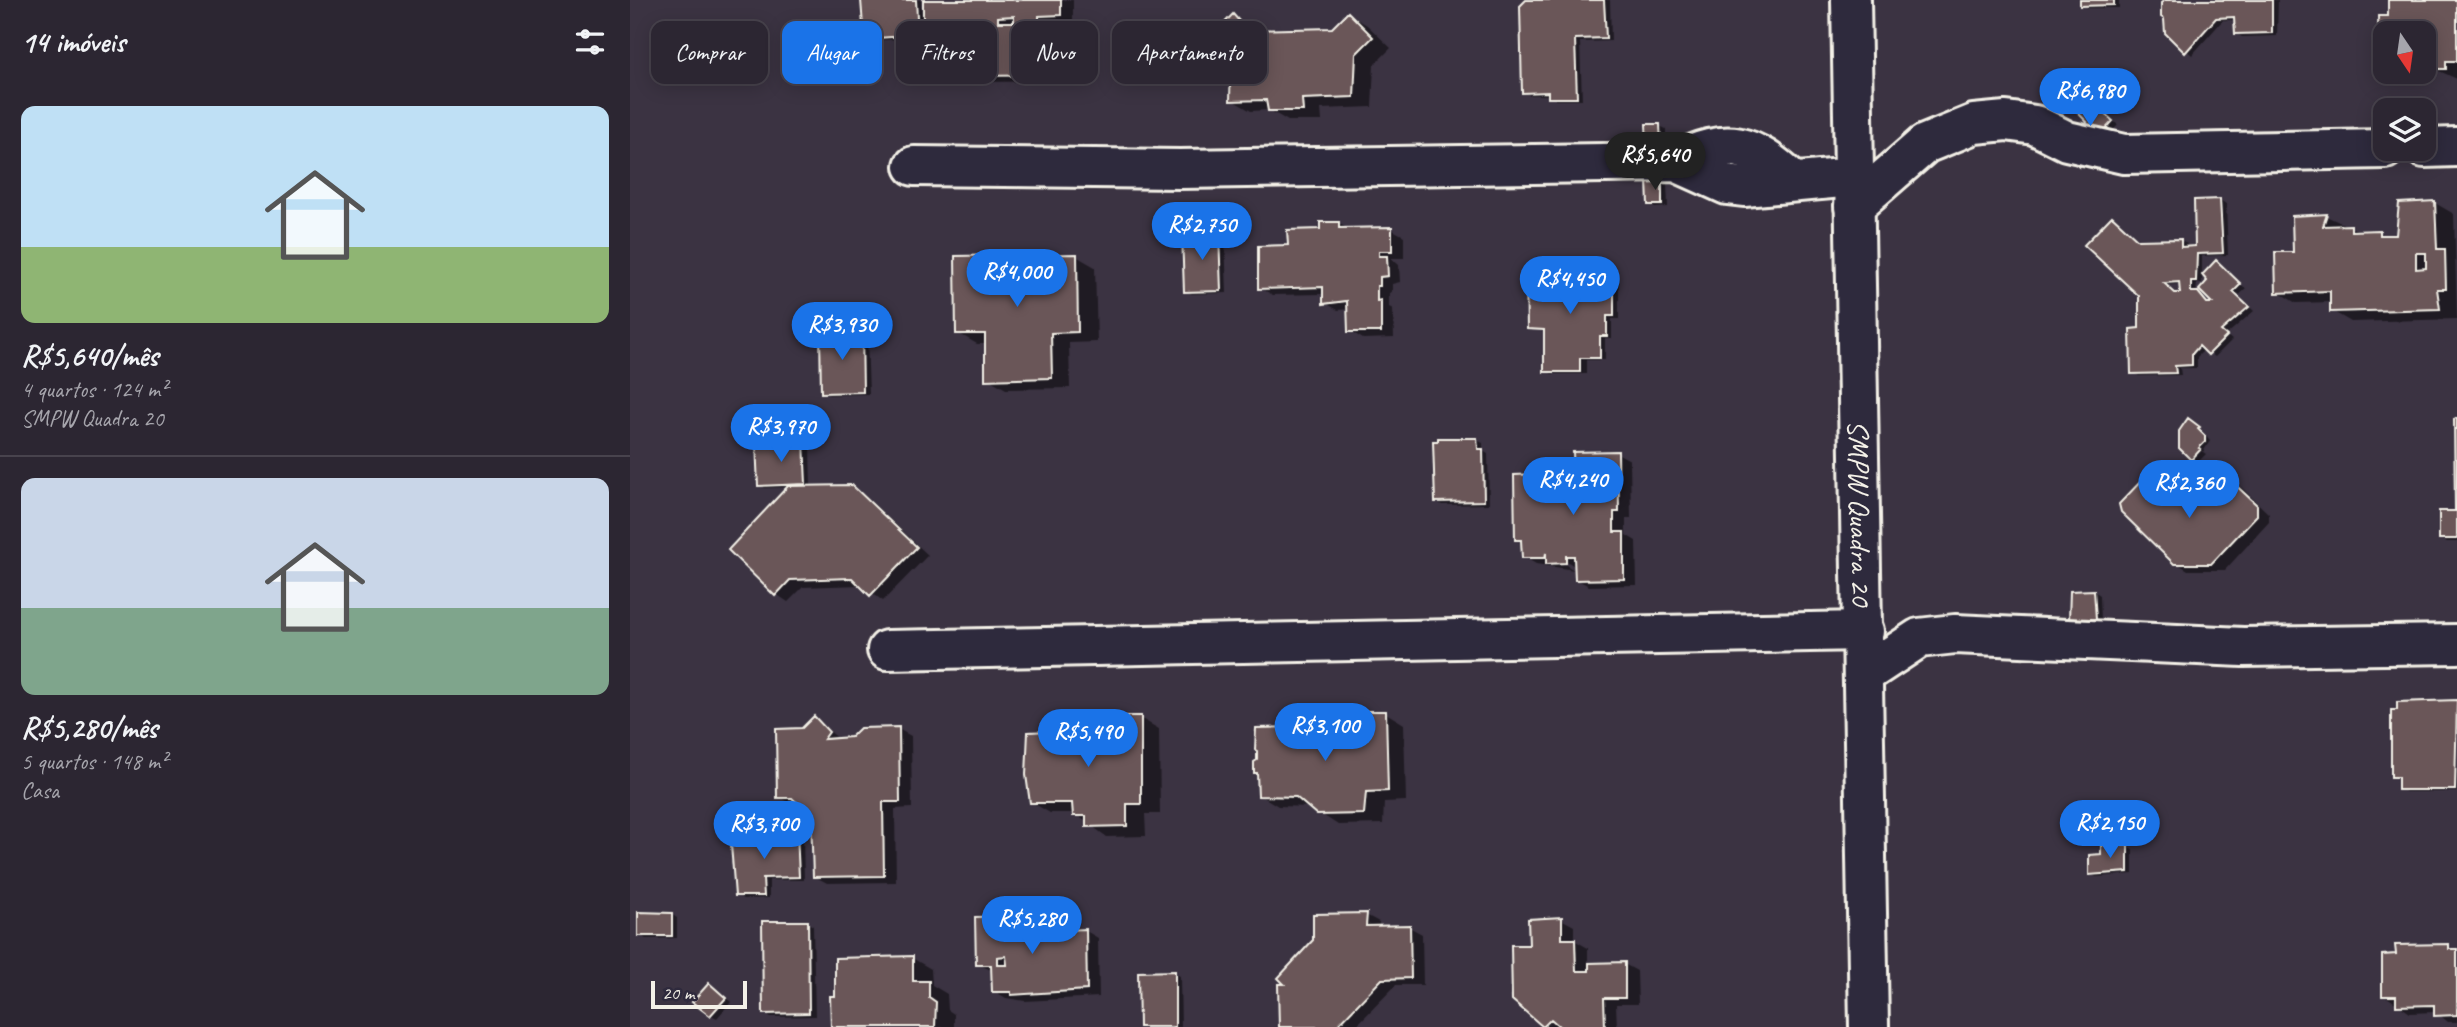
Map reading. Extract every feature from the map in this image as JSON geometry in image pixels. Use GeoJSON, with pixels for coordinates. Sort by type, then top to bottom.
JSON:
{"type":"FeatureCollection","features":[{"type":"Feature","properties":{"kind":"street","name":"SMPW Quadra 20"},"geometry":{"type":"LineString","coordinates":[[1851,0],[1853,191],[1864,590],[1869,1027]]}},
{"type":"Feature","properties":{"kind":"street"},"geometry":{"type":"LineString","coordinates":[[914,166],[1180,169],[1676,162],[1727,185],[1744,187],[1792,181],[1853,191],[1926,144],[1974,124],[2006,121],[2035,125],[2067,141],[2124,154],[2373,149]]}},
{"type":"Feature","properties":{"kind":"street"},"geometry":{"type":"LineString","coordinates":[[2436,148],[2457,147]]}},
{"type":"Feature","properties":{"kind":"street"},"geometry":{"type":"LineString","coordinates":[[1864,590],[1919,638]]}},
{"type":"Feature","properties":{"kind":"street"},"geometry":{"type":"LineString","coordinates":[[887,650],[1864,631]]}},
{"type":"Feature","properties":{"kind":"street"},"geometry":{"type":"LineString","coordinates":[[1863,675],[1919,638],[1955,634],[2243,647],[2457,644]]}},
{"type":"Feature","properties":{"kind":"building"},"geometry":{"type":"Polygon","coordinates":[[[861,0],[916,0],[917,21],[896,21],[896,37],[882,38],[882,21],[863,21],[861,0]]]}},
{"type":"Feature","properties":{"kind":"building"},"geometry":{"type":"Polygon","coordinates":[[[923,0],[1061,0],[1061,15],[1039,16],[1039,21],[1014,21],[1014,16],[998,17],[998,22],[1011,22],[1011,76],[997,76],[997,21],[963,21],[963,18],[923,19],[923,0]]]}},
{"type":"Feature","properties":{"kind":"building"},"geometry":{"type":"Polygon","coordinates":[[[1526,0],[1604,0],[1606,38],[1575,39],[1577,98],[1548,98],[1548,92],[1522,93],[1520,6],[1526,0]]]}},
{"type":"Feature","properties":{"kind":"building"},"geometry":{"type":"Polygon","coordinates":[[[2080,0],[2114,0],[2114,5],[2080,6],[2080,0]]]}},
{"type":"Feature","properties":{"kind":"building"},"geometry":{"type":"Polygon","coordinates":[[[2165,0],[2272,0],[2272,33],[2235,34],[2234,17],[2216,18],[2185,53],[2165,33],[2161,3],[2165,0]]]}},
{"type":"Feature","properties":{"kind":"building"},"geometry":{"type":"Polygon","coordinates":[[[2388,0],[2457,0],[2457,61],[2446,61],[2446,69],[2436,69],[2436,21],[2378,21],[2378,16],[2388,16],[2388,0]]]}},
{"type":"Feature","properties":{"kind":"building"},"geometry":{"type":"Polygon","coordinates":[[[1348,12],[1373,37],[1356,54],[1354,97],[1302,99],[1303,111],[1268,111],[1266,100],[1230,101],[1230,84],[1267,84],[1267,30],[1332,28],[1348,12]]]}},
{"type":"Feature","properties":{"kind":"building"},"geometry":{"type":"Polygon","coordinates":[[[1233,14],[1239,21],[1226,21],[1233,14]]]}},
{"type":"Feature","properties":{"kind":"building"},"geometry":{"type":"Polygon","coordinates":[[[2090,92],[2106,107],[2102,111],[2113,121],[2099,136],[2104,141],[2079,167],[2071,160],[2087,122],[2073,108],[2090,92]]]}},
{"type":"Feature","properties":{"kind":"building"},"geometry":{"type":"Polygon","coordinates":[[[1646,124],[1660,124],[1661,146],[1647,146],[1646,124]]]}},
{"type":"Feature","properties":{"kind":"building"},"geometry":{"type":"Polygon","coordinates":[[[1662,179],[1662,205],[1648,205],[1647,180],[1662,179]]]}},
{"type":"Feature","properties":{"kind":"building"},"geometry":{"type":"Polygon","coordinates":[[[2220,199],[2223,253],[2197,254],[2196,281],[2191,281],[2191,292],[2198,292],[2207,303],[2212,303],[2199,290],[2207,281],[2202,275],[2216,260],[2241,284],[2233,292],[2249,307],[2221,331],[2227,336],[2208,355],[2199,346],[2192,354],[2192,365],[2175,366],[2176,373],[2131,374],[2130,329],[2139,328],[2139,296],[2084,245],[2112,216],[2138,240],[2181,239],[2181,247],[2195,246],[2194,200],[2220,199]],[[2179,282],[2164,283],[2175,293],[2180,293],[2179,282]]]}},
{"type":"Feature","properties":{"kind":"building"},"geometry":{"type":"Polygon","coordinates":[[[2435,201],[2437,249],[2445,249],[2446,289],[2437,289],[2440,309],[2330,312],[2330,291],[2276,293],[2275,252],[2293,252],[2292,216],[2327,214],[2323,226],[2351,225],[2351,231],[2380,230],[2380,235],[2396,235],[2399,203],[2435,201]],[[2416,253],[2416,269],[2426,268],[2426,253],[2416,253]]]}},
{"type":"Feature","properties":{"kind":"building"},"geometry":{"type":"Polygon","coordinates":[[[1320,222],[1339,222],[1339,228],[1392,227],[1392,251],[1379,251],[1379,256],[1387,256],[1388,276],[1380,277],[1380,286],[1377,286],[1377,301],[1381,300],[1381,332],[1348,332],[1347,301],[1323,304],[1323,287],[1258,289],[1258,246],[1288,245],[1287,230],[1320,229],[1320,222]]]}},
{"type":"Feature","properties":{"kind":"building"},"geometry":{"type":"Polygon","coordinates":[[[1219,232],[1221,291],[1184,292],[1182,233],[1219,232]]]}},
{"type":"Feature","properties":{"kind":"building"},"geometry":{"type":"Polygon","coordinates":[[[1077,254],[1078,332],[1051,333],[1052,378],[985,380],[985,334],[956,334],[955,256],[1077,254]]]}},
{"type":"Feature","properties":{"kind":"building"},"geometry":{"type":"Polygon","coordinates":[[[1526,275],[1614,275],[1614,316],[1607,316],[1607,336],[1600,336],[1600,358],[1580,358],[1580,372],[1544,372],[1544,330],[1527,329],[1526,275]]]}},
{"type":"Feature","properties":{"kind":"building"},"geometry":{"type":"Polygon","coordinates":[[[862,331],[863,392],[821,393],[820,332],[862,331]]]}},
{"type":"Feature","properties":{"kind":"building"},"geometry":{"type":"Polygon","coordinates":[[[2188,418],[2200,427],[2198,429],[2205,436],[2205,442],[2199,448],[2201,449],[2191,460],[2179,448],[2179,431],[2188,418]]]}},
{"type":"Feature","properties":{"kind":"building"},"geometry":{"type":"Polygon","coordinates":[[[2457,418],[2457,539],[2439,539],[2439,511],[2455,511],[2454,419],[2457,418]]]}},
{"type":"Feature","properties":{"kind":"building"},"geometry":{"type":"Polygon","coordinates":[[[1438,438],[1477,438],[1478,449],[1483,449],[1484,501],[1435,502],[1433,441],[1438,441],[1438,438]]]}},
{"type":"Feature","properties":{"kind":"building"},"geometry":{"type":"Polygon","coordinates":[[[804,441],[806,484],[758,486],[756,443],[804,441]]]}},
{"type":"Feature","properties":{"kind":"building"},"geometry":{"type":"Polygon","coordinates":[[[1618,451],[1619,512],[1614,512],[1614,532],[1624,532],[1624,579],[1575,580],[1574,556],[1566,556],[1566,563],[1546,564],[1546,553],[1545,558],[1522,558],[1521,540],[1515,540],[1514,475],[1574,473],[1573,452],[1618,451]]]}},
{"type":"Feature","properties":{"kind":"building"},"geometry":{"type":"Polygon","coordinates":[[[2147,475],[2168,495],[2214,494],[2229,479],[2257,505],[2257,515],[2211,564],[2174,564],[2121,512],[2119,504],[2147,475]]]}},
{"type":"Feature","properties":{"kind":"building"},"geometry":{"type":"Polygon","coordinates":[[[852,485],[917,547],[870,596],[852,578],[790,580],[775,596],[728,550],[788,486],[852,485]]]}},
{"type":"Feature","properties":{"kind":"building"},"geometry":{"type":"Polygon","coordinates":[[[2094,590],[2096,619],[2069,621],[2070,591],[2094,590]]]}},
{"type":"Feature","properties":{"kind":"building"},"geometry":{"type":"Polygon","coordinates":[[[2457,700],[2455,790],[2398,790],[2398,777],[2391,777],[2391,710],[2397,710],[2397,702],[2457,700]]]}},
{"type":"Feature","properties":{"kind":"building"},"geometry":{"type":"Polygon","coordinates":[[[1357,711],[1386,711],[1388,791],[1366,792],[1364,814],[1317,815],[1296,797],[1258,796],[1257,773],[1254,773],[1254,762],[1257,760],[1256,728],[1344,726],[1357,711]]]}},
{"type":"Feature","properties":{"kind":"building"},"geometry":{"type":"Polygon","coordinates":[[[814,716],[829,732],[824,739],[851,737],[860,728],[899,727],[900,802],[883,802],[884,876],[813,877],[811,816],[792,798],[777,798],[776,729],[802,728],[814,716]]]}},
{"type":"Feature","properties":{"kind":"building"},"geometry":{"type":"Polygon","coordinates":[[[1111,716],[1141,716],[1141,804],[1127,804],[1127,826],[1086,827],[1086,816],[1073,816],[1072,803],[1030,803],[1026,775],[1028,732],[1051,731],[1051,719],[1071,718],[1071,731],[1104,730],[1104,724],[1111,716]]]}},
{"type":"Feature","properties":{"kind":"building"},"geometry":{"type":"Polygon","coordinates":[[[797,831],[799,877],[763,878],[764,896],[735,896],[731,844],[742,844],[753,832],[797,831]]]}},
{"type":"Feature","properties":{"kind":"building"},"geometry":{"type":"Polygon","coordinates":[[[2101,845],[2128,845],[2128,872],[2089,875],[2089,855],[2101,854],[2101,845]]]}},
{"type":"Feature","properties":{"kind":"building"},"geometry":{"type":"Polygon","coordinates":[[[638,912],[672,913],[672,936],[638,936],[638,912]]]}},
{"type":"Feature","properties":{"kind":"building"},"geometry":{"type":"Polygon","coordinates":[[[1367,913],[1366,926],[1410,925],[1411,978],[1382,979],[1336,1027],[1279,1027],[1278,984],[1284,984],[1278,978],[1313,940],[1313,914],[1367,913]]]}},
{"type":"Feature","properties":{"kind":"building"},"geometry":{"type":"Polygon","coordinates":[[[1015,916],[1015,931],[1027,930],[1027,925],[1057,923],[1065,924],[1065,930],[1086,929],[1087,990],[1011,995],[1011,992],[992,992],[991,965],[976,965],[975,917],[1015,916]],[[1006,956],[997,957],[997,965],[1007,965],[1006,956]]]}},
{"type":"Feature","properties":{"kind":"building"},"geometry":{"type":"Polygon","coordinates":[[[1562,917],[1562,939],[1575,939],[1576,971],[1589,971],[1589,963],[1625,962],[1625,998],[1604,998],[1605,1027],[1560,1027],[1551,1019],[1543,1027],[1512,1000],[1511,945],[1529,945],[1528,919],[1562,917]]]}},
{"type":"Feature","properties":{"kind":"building"},"geometry":{"type":"Polygon","coordinates":[[[762,921],[808,921],[809,1013],[763,1014],[762,921]]]}},
{"type":"Feature","properties":{"kind":"building"},"geometry":{"type":"Polygon","coordinates":[[[2449,944],[2449,949],[2457,949],[2457,1015],[2434,1016],[2434,1005],[2396,1006],[2396,996],[2382,996],[2382,955],[2396,954],[2395,945],[2449,944]]]}},
{"type":"Feature","properties":{"kind":"building"},"geometry":{"type":"Polygon","coordinates":[[[913,956],[913,981],[929,981],[929,997],[936,1002],[935,1027],[831,1027],[830,996],[835,996],[835,958],[913,956]]]}},
{"type":"Feature","properties":{"kind":"building"},"geometry":{"type":"Polygon","coordinates":[[[1175,971],[1175,1027],[1139,1027],[1138,972],[1175,971]]]}},
{"type":"Feature","properties":{"kind":"building"},"geometry":{"type":"Polygon","coordinates":[[[709,983],[726,998],[710,1016],[692,1002],[709,983]]]}}]}
